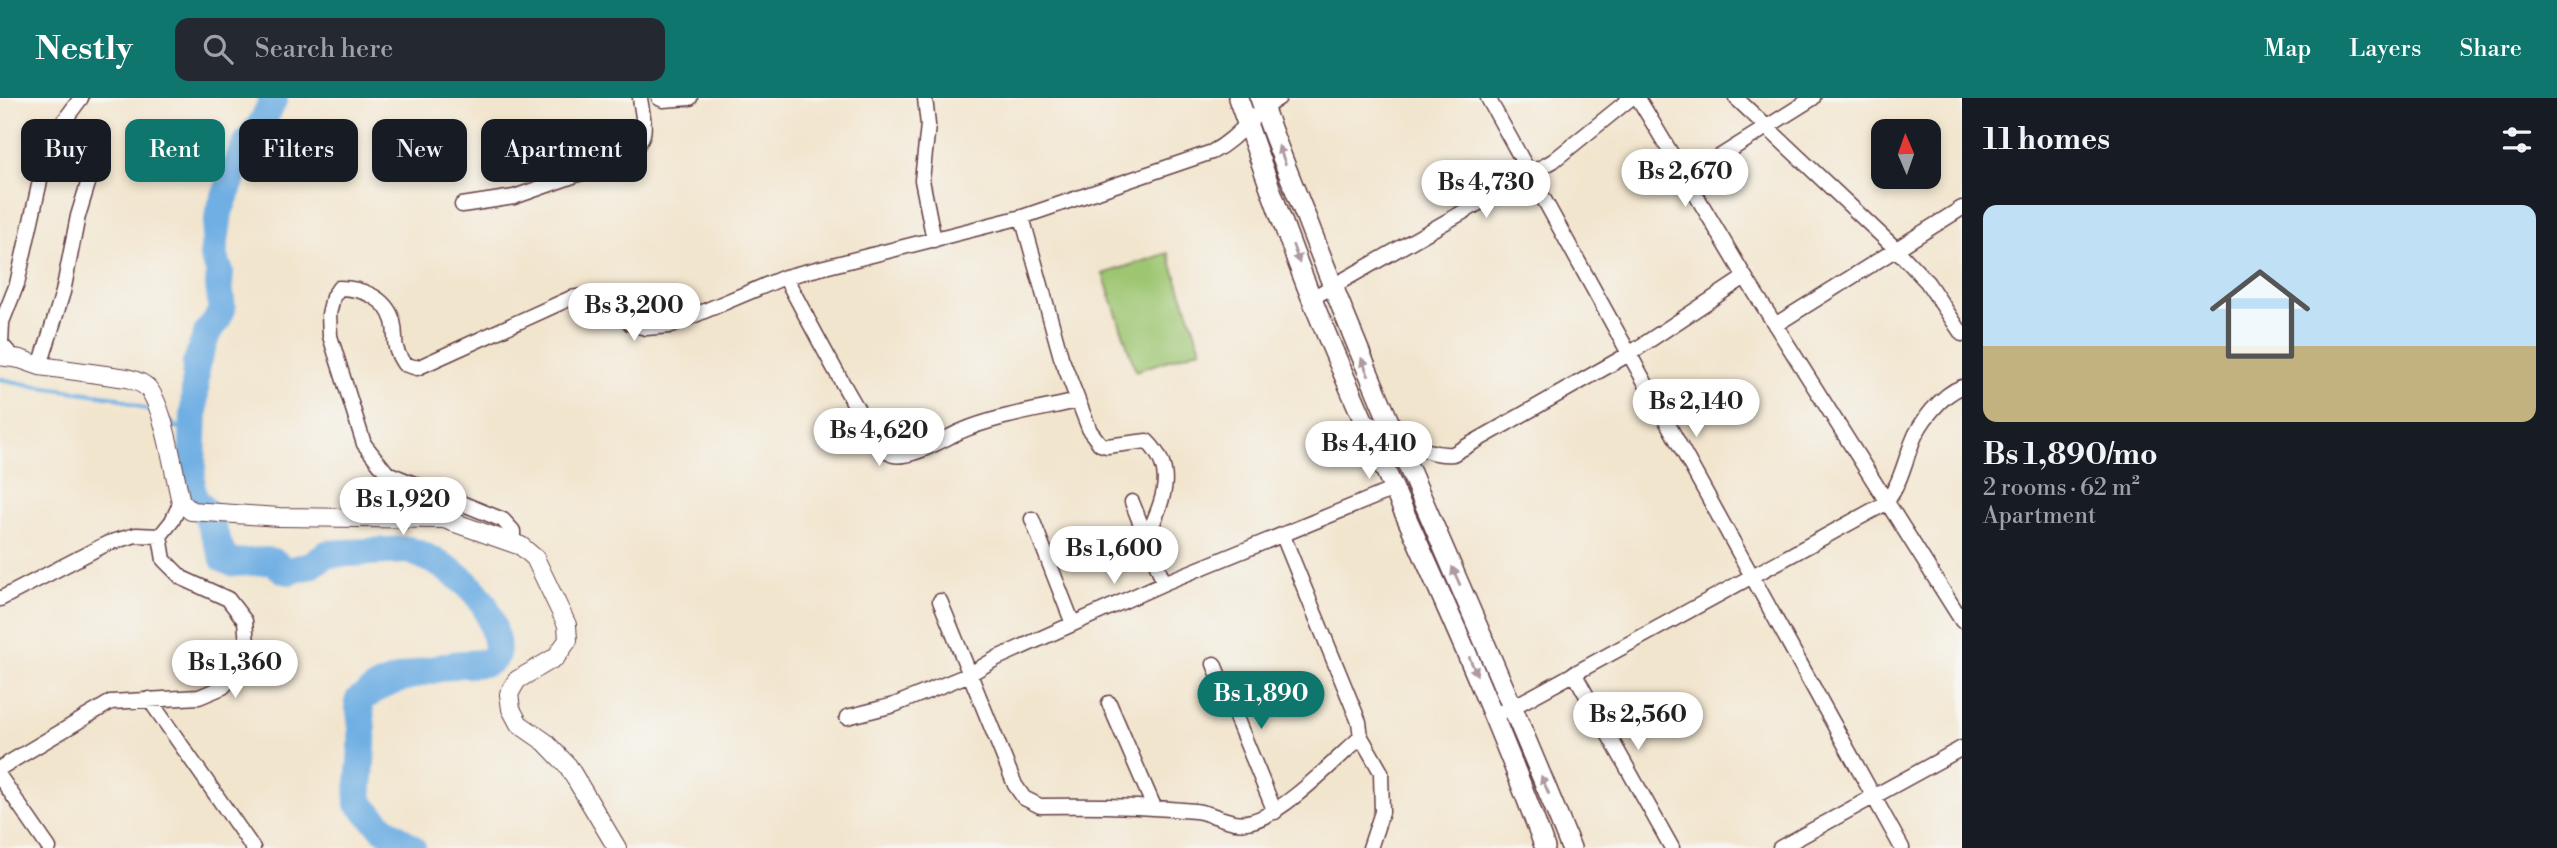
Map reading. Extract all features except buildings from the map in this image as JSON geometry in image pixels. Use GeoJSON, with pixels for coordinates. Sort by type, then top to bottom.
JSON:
{"type":"FeatureCollection","features":[{"type":"Feature","properties":{"kind":"main road"},"geometry":{"type":"LineString","coordinates":[[1238,98],[1312,298],[1494,715],[1545,848]]}},
{"type":"Feature","properties":{"kind":"main road"},"geometry":{"type":"LineString","coordinates":[[1268,101],[1332,286],[1571,848]]}},
{"type":"Feature","properties":{"kind":"street"},"geometry":{"type":"LineString","coordinates":[[81,98],[55,133],[46,154],[17,284],[2,322],[1,344],[11,355],[40,366],[141,382],[150,390],[160,415],[181,502],[191,511],[444,519],[522,546],[535,558],[567,625],[568,640],[556,657],[517,680],[509,694],[510,709],[519,724],[545,743],[568,766],[617,848]]}},
{"type":"Feature","properties":{"kind":"street"},"geometry":{"type":"LineString","coordinates":[[462,205],[514,197],[628,157],[640,145],[645,132],[640,98]]}},
{"type":"Feature","properties":{"kind":"street"},"geometry":{"type":"LineString","coordinates":[[659,98],[690,98]]}},
{"type":"Feature","properties":{"kind":"street"},"geometry":{"type":"LineString","coordinates":[[925,98],[928,125],[922,180],[934,240]]}},
{"type":"Feature","properties":{"kind":"street"},"geometry":{"type":"LineString","coordinates":[[1488,98],[1902,848]]}},
{"type":"Feature","properties":{"kind":"street"},"geometry":{"type":"LineString","coordinates":[[1312,298],[1553,161],[1630,98]]}},
{"type":"Feature","properties":{"kind":"street"},"geometry":{"type":"LineString","coordinates":[[1638,98],[1745,277],[1962,621]]}},
{"type":"Feature","properties":{"kind":"street"},"geometry":{"type":"LineString","coordinates":[[1735,98],[1896,249],[1927,282],[1962,334]]}},
{"type":"Feature","properties":{"kind":"street"},"geometry":{"type":"LineString","coordinates":[[1687,177],[1813,98]]}},
{"type":"Feature","properties":{"kind":"street"},"geometry":{"type":"LineString","coordinates":[[513,544],[513,531],[503,520],[387,473],[364,444],[330,336],[329,314],[333,297],[339,288],[358,288],[385,304],[393,322],[395,351],[404,364],[416,368],[570,299],[584,296],[602,298],[631,324],[646,328],[669,326],[785,277],[1022,217],[1212,152],[1248,126],[1268,101]]}},
{"type":"Feature","properties":{"kind":"street"},"geometry":{"type":"LineString","coordinates":[[40,366],[63,292],[78,216],[89,182]]}},
{"type":"Feature","properties":{"kind":"street"},"geometry":{"type":"LineString","coordinates":[[1775,325],[1962,208]]}},
{"type":"Feature","properties":{"kind":"street"},"geometry":{"type":"LineString","coordinates":[[1022,217],[1061,357],[1090,431],[1100,444],[1107,446],[1147,441],[1162,461],[1166,482],[1163,498],[1146,537]]}},
{"type":"Feature","properties":{"kind":"street"},"geometry":{"type":"LineString","coordinates":[[785,277],[867,426],[886,452],[894,456],[909,454],[996,419],[1078,401]]}},
{"type":"Feature","properties":{"kind":"street"},"geometry":{"type":"LineString","coordinates":[[1366,422],[1436,454],[1453,454],[1629,354],[1745,277]]}},
{"type":"Feature","properties":{"kind":"street"},"geometry":{"type":"LineString","coordinates":[[0,356],[20,359]]}},
{"type":"Feature","properties":{"kind":"street"},"geometry":{"type":"LineString","coordinates":[[1494,715],[1886,503],[1896,490],[1913,439],[1936,405],[1962,387]]}},
{"type":"Feature","properties":{"kind":"street"},"geometry":{"type":"LineString","coordinates":[[847,717],[894,705],[970,674],[997,658],[1164,583],[1394,489]]}},
{"type":"Feature","properties":{"kind":"street"},"geometry":{"type":"LineString","coordinates":[[0,768],[100,706],[111,702],[199,697],[223,687],[241,668],[247,644],[245,621],[228,599],[182,578],[164,560],[160,536],[172,521],[181,502]]}},
{"type":"Feature","properties":{"kind":"street"},"geometry":{"type":"LineString","coordinates":[[1132,502],[1164,583]]}},
{"type":"Feature","properties":{"kind":"street"},"geometry":{"type":"LineString","coordinates":[[1032,519],[1073,624]]}},
{"type":"Feature","properties":{"kind":"street"},"geometry":{"type":"LineString","coordinates":[[0,599],[108,543],[136,535],[160,536]]}},
{"type":"Feature","properties":{"kind":"street"},"geometry":{"type":"LineString","coordinates":[[1283,536],[1359,722],[1361,737],[1381,772],[1382,812],[1370,848]]}},
{"type":"Feature","properties":{"kind":"street"},"geometry":{"type":"LineString","coordinates":[[940,601],[1015,785],[1024,798],[1040,806],[1154,807],[1203,812],[1236,824],[1252,821],[1275,812],[1361,737]]}},
{"type":"Feature","properties":{"kind":"street"},"geometry":{"type":"LineString","coordinates":[[1214,664],[1275,812]]}},
{"type":"Feature","properties":{"kind":"street"},"geometry":{"type":"LineString","coordinates":[[1574,673],[1672,848]]}},
{"type":"Feature","properties":{"kind":"street"},"geometry":{"type":"LineString","coordinates":[[149,699],[253,848]]}},
{"type":"Feature","properties":{"kind":"street"},"geometry":{"type":"LineString","coordinates":[[1110,703],[1154,807]]}},
{"type":"Feature","properties":{"kind":"street"},"geometry":{"type":"LineString","coordinates":[[1780,848],[1962,748]]}},
{"type":"Feature","properties":{"kind":"street"},"geometry":{"type":"LineString","coordinates":[[0,777],[49,848]]}},
{"type":"Feature","properties":{"kind":"green space"},"geometry":{"type":"Polygon","coordinates":[[[1168,253],[1201,349],[1136,371],[1103,274],[1168,253]]]}},
{"type":"Feature","properties":{"kind":"waterway"},"geometry":{"type":"LineString","coordinates":[[274,98],[262,123],[245,145],[219,212],[213,256],[220,272],[222,309],[208,331],[196,364],[191,490],[195,500],[206,512],[224,559],[233,563],[267,561],[289,571],[311,565],[327,554],[408,550],[447,569],[465,582],[482,601],[491,620],[496,642],[494,658],[483,663],[454,665],[405,677],[377,688],[358,703],[362,740],[358,802],[382,827],[412,848]]}},
{"type":"Feature","properties":{"kind":"waterway"},"geometry":{"type":"LineString","coordinates":[[0,379],[115,397],[152,412]]}},
{"type":"Feature","properties":{"kind":"waterway"},"geometry":{"type":"LineString","coordinates":[[169,420],[176,427],[193,431]]}}]}
